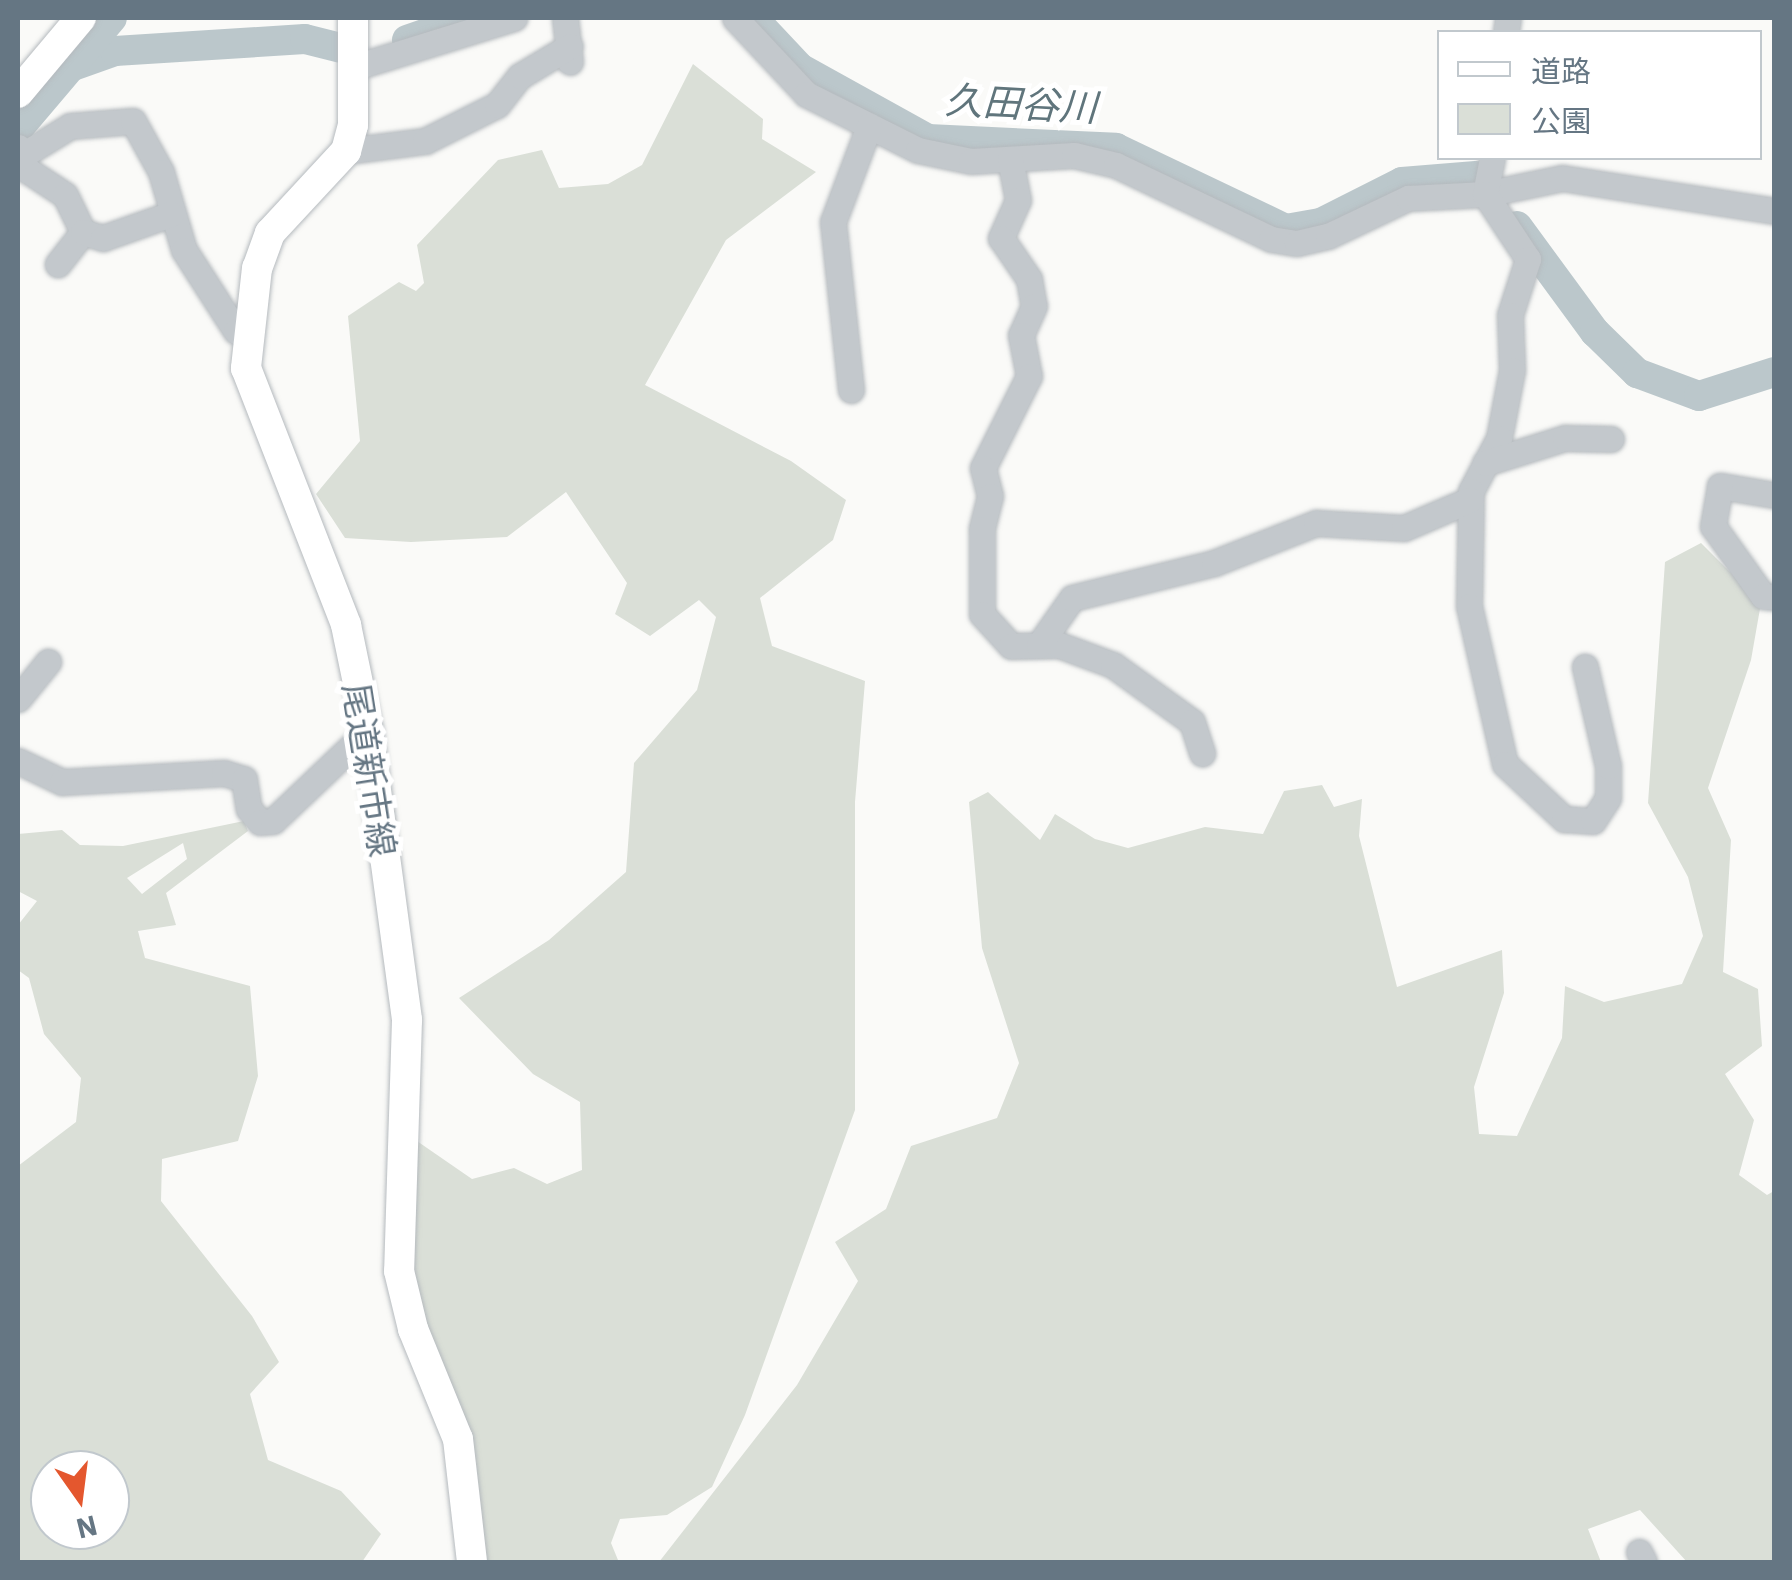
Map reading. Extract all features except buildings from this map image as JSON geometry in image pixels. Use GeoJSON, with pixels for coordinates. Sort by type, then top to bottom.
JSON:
{"type":"FeatureCollection","features":[{"type":"Feature","properties":{"kind":"main road"},"geometry":{"type":"LineString","coordinates":[[18,93],[82,18]]}},
{"type":"Feature","properties":{"kind":"main road"},"geometry":{"type":"LineString","coordinates":[[346,151],[353,125],[352,18]]}},
{"type":"Feature","properties":{"kind":"main road","name":"尾道新市線"},"geometry":{"type":"LineString","coordinates":[[346,151],[270,233],[257,268],[246,368],[346,626],[368,731],[407,1020],[398,1271],[413,1329],[458,1440],[472,1562]]}},
{"type":"Feature","properties":{"kind":"street"},"geometry":{"type":"LineString","coordinates":[[352,68],[371,68],[514,18]]}},
{"type":"Feature","properties":{"kind":"street"},"geometry":{"type":"LineString","coordinates":[[346,151],[425,141],[496,105],[520,76],[570,56],[565,18]]}},
{"type":"Feature","properties":{"kind":"street"},"geometry":{"type":"LineString","coordinates":[[734,18],[806,94],[945,158],[1074,156],[1116,164],[1271,239],[1297,242],[1328,236],[1408,198],[1485,194],[1562,178],[1774,211]]}},
{"type":"Feature","properties":{"kind":"street"},"geometry":{"type":"LineString","coordinates":[[172,214],[103,238],[83,232],[65,195],[27,170],[19,153],[70,126],[133,121],[161,172],[172,214],[202,278],[236,330],[249,334]]}},
{"type":"Feature","properties":{"kind":"street"},"geometry":{"type":"LineString","coordinates":[[851,390],[833,222],[869,126]]}},
{"type":"Feature","properties":{"kind":"street"},"geometry":{"type":"LineString","coordinates":[[1010,159],[1018,200],[1001,238],[1029,279],[1034,306],[1022,334],[1029,376],[983,468],[990,496],[979,588],[982,614],[1012,646],[1059,644],[1113,665],[1192,722],[1202,753]]}},
{"type":"Feature","properties":{"kind":"street"},"geometry":{"type":"LineString","coordinates":[[1492,160],[1485,194],[1528,259],[1510,315],[1512,370],[1499,438],[1469,500],[1469,606],[1505,764],[1564,818],[1593,821],[1608,798],[1608,766],[1585,667]]}},
{"type":"Feature","properties":{"kind":"street"},"geometry":{"type":"LineString","coordinates":[[58,264],[83,232]]}},
{"type":"Feature","properties":{"kind":"street"},"geometry":{"type":"LineString","coordinates":[[1486,464],[1565,438],[1611,440]]}},
{"type":"Feature","properties":{"kind":"street"},"geometry":{"type":"LineString","coordinates":[[1774,495],[1720,486],[1712,526],[1764,596],[1774,597]]}},
{"type":"Feature","properties":{"kind":"street"},"geometry":{"type":"LineString","coordinates":[[1039,645],[1072,598],[1214,563],[1316,523],[1404,528],[1469,500]]}},
{"type":"Feature","properties":{"kind":"street"},"geometry":{"type":"LineString","coordinates":[[18,699],[48,662]]}},
{"type":"Feature","properties":{"kind":"street"},"geometry":{"type":"LineString","coordinates":[[18,761],[62,782],[224,773],[244,779],[249,809],[260,822],[273,821],[368,731]]}},
{"type":"Feature","properties":{"kind":"green space"},"geometry":{"type":"Polygon","coordinates":[[[693,64],[763,119],[762,139],[816,172],[726,240],[645,385],[791,461],[846,500],[833,540],[760,598],[772,646],[865,681],[855,802],[855,1110],[745,1415],[712,1487],[667,1515],[620,1519],[611,1543],[618,1560],[487,1562],[476,1463],[420,1304],[405,1224],[414,1139],[472,1179],[514,1168],[547,1184],[582,1170],[580,1102],[533,1074],[459,998],[549,940],[626,872],[634,763],[697,690],[716,617],[699,600],[650,636],[615,614],[627,583],[566,492],[507,537],[411,542],[345,538],[316,494],[360,441],[348,316],[399,282],[416,291],[424,283],[417,245],[498,160],[542,150],[559,188],[608,184],[642,165],[693,64]]]}},
{"type":"Feature","properties":{"kind":"green space"},"geometry":{"type":"Polygon","coordinates":[[[1701,543],[1761,603],[1751,660],[1708,788],[1731,840],[1723,972],[1758,989],[1762,1046],[1725,1074],[1754,1120],[1739,1175],[1767,1195],[1774,1191],[1774,1562],[1687,1562],[1640,1510],[1588,1529],[1601,1562],[659,1562],[797,1385],[858,1281],[835,1242],[886,1209],[911,1146],[997,1118],[1019,1063],[982,948],[969,802],[988,792],[1040,840],[1055,814],[1095,839],[1128,848],[1205,827],[1263,834],[1284,791],[1322,785],[1334,807],[1362,799],[1359,836],[1397,987],[1502,950],[1504,993],[1474,1087],[1479,1134],[1517,1136],[1562,1038],[1565,986],[1604,1002],[1682,984],[1703,936],[1688,877],[1648,803],[1665,562],[1701,543]]]}},
{"type":"Feature","properties":{"kind":"green space"},"geometry":{"type":"Polygon","coordinates":[[[244,821],[248,831],[166,893],[176,925],[138,931],[145,958],[250,986],[258,1076],[238,1141],[162,1159],[161,1201],[252,1316],[279,1362],[250,1394],[268,1460],[341,1491],[381,1534],[362,1562],[18,1562],[18,1166],[76,1122],[81,1078],[44,1034],[29,978],[18,970],[18,925],[37,901],[18,891],[18,834],[62,830],[80,845],[123,846],[244,821]],[[183,843],[127,878],[142,894],[187,859],[183,843]]]}},
{"type":"Feature","properties":{"kind":"waterway"},"geometry":{"type":"LineString","coordinates":[[18,129],[112,18]]}},
{"type":"Feature","properties":{"kind":"waterway","name":"久田谷川"},"geometry":{"type":"LineString","coordinates":[[407,40],[470,18]]}},
{"type":"Feature","properties":{"kind":"waterway","name":"久田谷川"},"geometry":{"type":"LineString","coordinates":[[753,18],[800,68],[928,139],[1116,148],[1286,229],[1321,223],[1402,182],[1476,176]]}},
{"type":"Feature","properties":{"kind":"waterway","name":"久田谷川"},"geometry":{"type":"LineString","coordinates":[[62,70],[115,51],[305,39],[340,48]]}},
{"type":"Feature","properties":{"kind":"waterway","name":"久田谷川"},"geometry":{"type":"LineString","coordinates":[[1517,226],[1595,332],[1637,373],[1699,396],[1774,372]]}}]}
